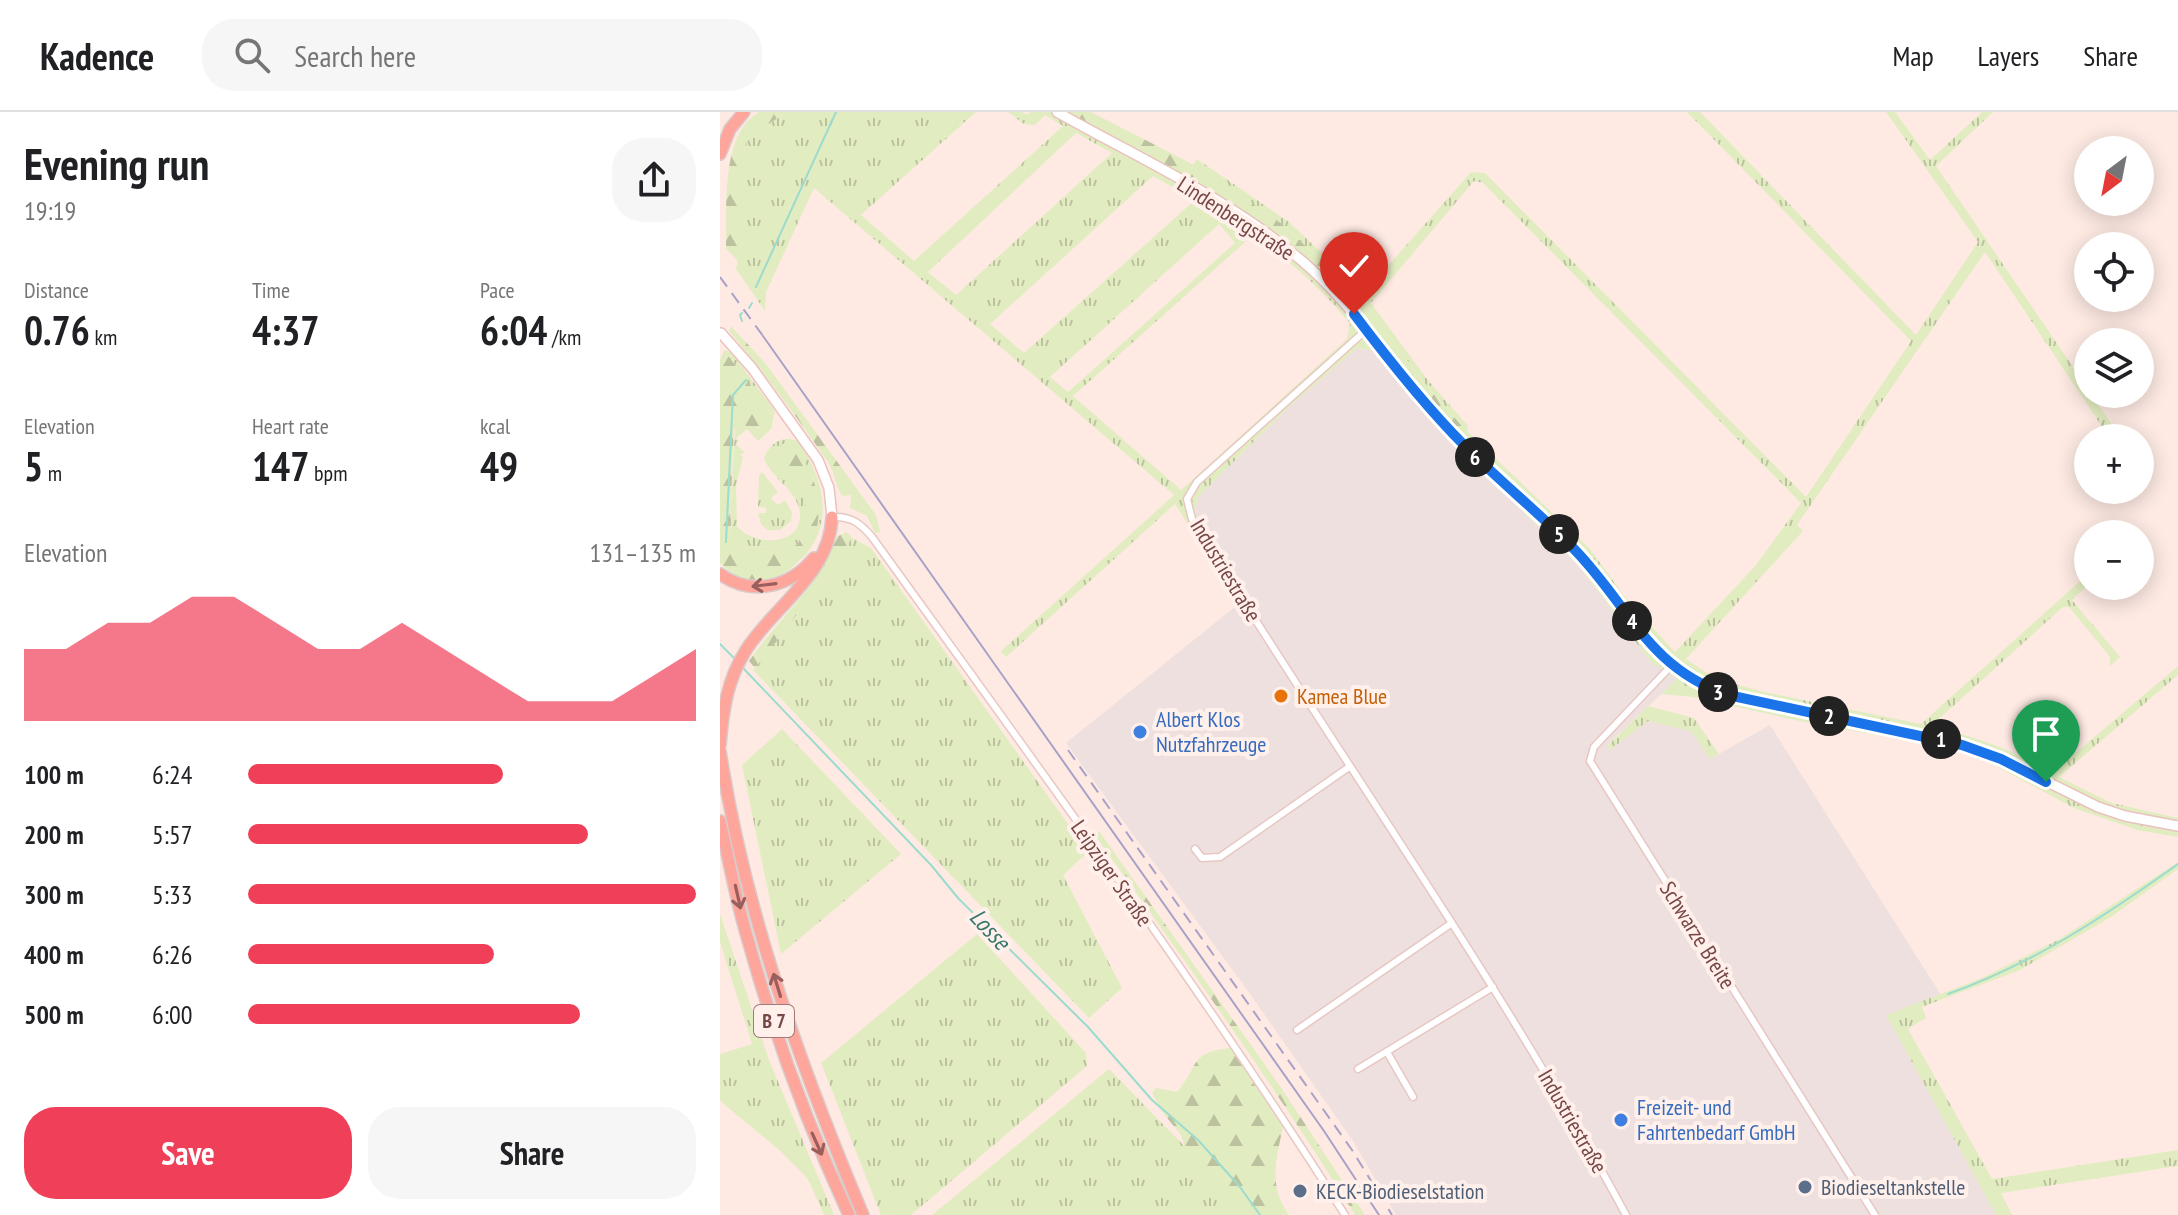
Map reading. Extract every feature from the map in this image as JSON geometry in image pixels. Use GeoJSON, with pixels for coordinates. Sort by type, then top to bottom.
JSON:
{"type":"FeatureCollection","features":[{"type":"Feature","properties":{"kind":"highway"},"geometry":{"type":"LineString","coordinates":[[720,154],[730,129],[744,112]]}},
{"type":"Feature","properties":{"kind":"highway"},"geometry":{"type":"LineString","coordinates":[[720,574],[738,584],[757,588],[775,585],[792,577],[805,568],[818,552],[832,517]]}},
{"type":"Feature","properties":{"kind":"highway"},"geometry":{"type":"LineString","coordinates":[[720,745],[725,697],[731,678],[747,647],[814,569],[828,540],[832,517]]}},
{"type":"Feature","properties":{"kind":"highway","name":"B 7"},"geometry":{"type":"LineString","coordinates":[[720,751],[738,847],[768,956],[818,1109],[863,1215]]}},
{"type":"Feature","properties":{"kind":"highway","name":"B 7"},"geometry":{"type":"LineString","coordinates":[[720,821],[747,938],[769,1007],[810,1128],[849,1215]]}},
{"type":"Feature","properties":{"kind":"main road","name":"Lindenbergstraße"},"geometry":{"type":"LineString","coordinates":[[1057,112],[1214,200],[1266,233],[1312,270],[1455,436],[1577,552],[1643,636],[1671,666],[1728,695],[1962,745],[2001,759],[2112,812],[2178,826]]}},
{"type":"Feature","properties":{"kind":"main road"},"geometry":{"type":"LineString","coordinates":[[721,333],[752,368],[818,460],[829,488],[832,517]]}},
{"type":"Feature","properties":{"kind":"street","name":"Industriestraße"},"geometry":{"type":"LineString","coordinates":[[1366,330],[1197,482],[1187,499],[1192,519],[1493,987],[1576,1123],[1626,1215]]}},
{"type":"Feature","properties":{"kind":"street","name":"Leipziger Straße"},"geometry":{"type":"LineString","coordinates":[[832,517],[856,521],[872,537],[1190,982],[1345,1215]]}},
{"type":"Feature","properties":{"kind":"street","name":"Schwarze Breite"},"geometry":{"type":"LineString","coordinates":[[1671,666],[1594,747],[1590,761],[1875,1215]]}},
{"type":"Feature","properties":{"kind":"street"},"geometry":{"type":"LineString","coordinates":[[1195,849],[1202,858],[1220,857],[1349,767]]}},
{"type":"Feature","properties":{"kind":"street"},"geometry":{"type":"LineString","coordinates":[[1297,1030],[1452,923]]}},
{"type":"Feature","properties":{"kind":"street"},"geometry":{"type":"LineString","coordinates":[[1358,1069],[1493,987]]}},
{"type":"Feature","properties":{"kind":"street"},"geometry":{"type":"LineString","coordinates":[[1387,1052],[1413,1097]]}},
{"type":"Feature","properties":{"kind":"shaded area"},"geometry":{"type":"Polygon","coordinates":[[[1356,348],[1374,351],[1450,441],[1578,565],[1650,661],[1677,679],[1607,745],[1609,749],[1648,721],[1691,731],[1710,759],[1770,725],[1941,995],[1886,1015],[1996,1215],[1396,1215],[1353,1141],[1248,991],[1066,743],[1246,598],[1195,512],[1198,497],[1287,409],[1356,348]]]}},
{"type":"Feature","properties":{"kind":"green space"},"geometry":{"type":"Polygon","coordinates":[[[759,112],[788,112],[750,135],[743,155],[743,235],[738,261],[726,249],[728,173],[738,137],[746,123],[759,112]]]}},
{"type":"Feature","properties":{"kind":"green space"},"geometry":{"type":"Polygon","coordinates":[[[788,112],[976,112],[861,215],[914,261],[1063,126],[1045,115],[1035,125],[1024,124],[1008,112],[1027,115],[1030,112],[1068,112],[1248,214],[1304,257],[1353,304],[1360,297],[1282,224],[1193,165],[1197,159],[1289,222],[1364,293],[1471,172],[1485,173],[1806,497],[1911,341],[1687,112],[1700,112],[1916,335],[1978,242],[1886,112],[1895,112],[1930,160],[1982,112],[1993,112],[1936,166],[2074,368],[2074,385],[1985,252],[1797,525],[1803,531],[1686,659],[1718,680],[1921,724],[2074,587],[2072,600],[2120,657],[2110,666],[2110,657],[2069,607],[2063,607],[1931,726],[1993,745],[2052,773],[2178,666],[2178,675],[2059,777],[2112,803],[2178,818],[2178,837],[2137,830],[2074,808],[1996,766],[1952,749],[1795,720],[1693,697],[1661,694],[1677,679],[1650,661],[1578,565],[1450,441],[1374,351],[1357,348],[1287,409],[1198,497],[1195,512],[1246,598],[1239,604],[1175,504],[1006,657],[1001,651],[1174,495],[814,188],[766,292],[765,311],[736,269],[743,235],[743,155],[750,135],[788,112]],[[1076,133],[928,272],[956,295],[1112,153],[1076,133]],[[1153,176],[990,324],[1024,353],[1195,200],[1153,176]],[[1474,181],[1371,303],[1427,379],[1468,426],[1467,431],[1590,549],[1628,601],[1675,652],[1756,565],[1801,503],[1483,183],[1474,181]],[[1219,224],[1050,377],[1068,392],[1235,243],[1219,224]],[[1249,233],[1244,243],[1073,396],[1181,490],[1347,339],[1350,323],[1339,310],[1290,263],[1249,233]],[[1367,308],[1362,313],[1417,385],[1463,435],[1466,431],[1367,308]]]}},
{"type":"Feature","properties":{"kind":"green space"},"geometry":{"type":"Polygon","coordinates":[[[1068,112],[1091,112],[1200,168],[1282,224],[1360,297],[1353,304],[1304,257],[1248,214],[1068,112]]]}},
{"type":"Feature","properties":{"kind":"green space"},"geometry":{"type":"Polygon","coordinates":[[[1368,308],[1422,380],[1466,431],[1463,436],[1417,385],[1362,313],[1368,308]]]}},
{"type":"Feature","properties":{"kind":"green space"},"geometry":{"type":"Polygon","coordinates":[[[731,326],[766,364],[876,515],[880,532],[875,533],[867,516],[850,508],[851,495],[843,496],[840,493],[828,462],[729,331],[731,326]]]}},
{"type":"Feature","properties":{"kind":"green space"},"geometry":{"type":"Polygon","coordinates":[[[725,350],[732,353],[775,411],[771,429],[758,441],[747,429],[736,438],[739,441],[736,444],[745,453],[739,454],[743,457],[736,485],[737,526],[753,537],[774,540],[792,534],[798,526],[800,516],[796,500],[764,459],[777,442],[787,439],[798,441],[820,485],[822,501],[819,531],[801,560],[816,519],[813,476],[805,496],[808,511],[798,544],[792,547],[731,546],[729,543],[735,430],[745,425],[759,428],[773,416],[723,353],[725,350]]]}},
{"type":"Feature","properties":{"kind":"green space"},"geometry":{"type":"Polygon","coordinates":[[[723,353],[773,416],[762,427],[734,430],[729,543],[732,546],[792,547],[798,544],[806,506],[801,488],[781,454],[781,444],[794,444],[809,471],[818,499],[818,520],[806,552],[795,565],[766,580],[735,575],[720,563],[720,360],[723,353]]]}},
{"type":"Feature","properties":{"kind":"green space"},"geometry":{"type":"Polygon","coordinates":[[[2090,408],[2101,408],[2112,424],[2100,424],[2090,408]]]}},
{"type":"Feature","properties":{"kind":"green space"},"geometry":{"type":"Polygon","coordinates":[[[762,472],[778,492],[771,498],[778,505],[785,500],[792,512],[791,521],[780,530],[767,530],[761,524],[758,513],[766,513],[766,508],[758,507],[759,476],[762,472]]]}},
{"type":"Feature","properties":{"kind":"green space"},"geometry":{"type":"Polygon","coordinates":[[[847,532],[852,538],[755,668],[749,661],[806,591],[838,536],[847,532]]]}},
{"type":"Feature","properties":{"kind":"green space"},"geometry":{"type":"Polygon","coordinates":[[[852,538],[871,548],[1088,852],[1063,875],[1122,988],[1089,1018],[753,670],[852,538]]]}},
{"type":"Feature","properties":{"kind":"green space"},"geometry":{"type":"Polygon","coordinates":[[[1648,706],[1694,718],[1719,754],[1710,759],[1691,731],[1648,721],[1610,750],[1607,746],[1648,706]]]}},
{"type":"Feature","properties":{"kind":"green space"},"geometry":{"type":"Polygon","coordinates":[[[782,729],[901,854],[781,954],[742,765],[782,729]]]}},
{"type":"Feature","properties":{"kind":"green space"},"geometry":{"type":"Polygon","coordinates":[[[1099,831],[1280,1086],[1365,1215],[1355,1215],[1195,975],[1094,834],[1099,831]]]}},
{"type":"Feature","properties":{"kind":"green space"},"geometry":{"type":"Polygon","coordinates":[[[2178,862],[2178,869],[2111,917],[2020,970],[1922,1007],[1926,1018],[1908,1029],[1992,1179],[2178,1150],[2178,1166],[2001,1193],[2012,1215],[1996,1215],[1886,1015],[1982,978],[2058,940],[2178,862]]]}},
{"type":"Feature","properties":{"kind":"green space"},"geometry":{"type":"Polygon","coordinates":[[[720,914],[769,1060],[834,1215],[824,1215],[808,1179],[778,1149],[720,1101],[720,1054],[752,1044],[720,942],[720,914]]]}},
{"type":"Feature","properties":{"kind":"green space"},"geometry":{"type":"Polygon","coordinates":[[[977,934],[1086,1053],[1087,1066],[911,1215],[881,1215],[821,1063],[977,934]]]}},
{"type":"Feature","properties":{"kind":"green space"},"geometry":{"type":"Polygon","coordinates":[[[1230,1048],[1283,1127],[1276,1162],[1276,1183],[1289,1215],[1248,1215],[1185,1148],[1181,1135],[1152,1093],[1156,1088],[1177,1092],[1201,1057],[1230,1048]]]}},
{"type":"Feature","properties":{"kind":"green space"},"geometry":{"type":"Polygon","coordinates":[[[1109,1069],[1240,1203],[1248,1215],[932,1215],[1109,1069]]]}},
{"type":"Feature","properties":{"kind":"waterway"},"geometry":{"type":"LineString","coordinates":[[756,287],[836,112]]}},
{"type":"Feature","properties":{"kind":"waterway"},"geometry":{"type":"LineString","coordinates":[[749,308],[752,303]]}},
{"type":"Feature","properties":{"kind":"waterway"},"geometry":{"type":"LineString","coordinates":[[742,313],[742,321]]}},
{"type":"Feature","properties":{"kind":"waterway"},"geometry":{"type":"LineString","coordinates":[[726,542],[733,395],[746,380]]}},
{"type":"Feature","properties":{"kind":"waterway","name":"Losse"},"geometry":{"type":"LineString","coordinates":[[720,644],[736,660]]}},
{"type":"Feature","properties":{"kind":"waterway","name":"Losse"},"geometry":{"type":"LineString","coordinates":[[743,668],[931,865],[958,898],[1088,1027],[1152,1100],[1198,1140],[1240,1187],[1260,1215]]}},
{"type":"Feature","properties":{"kind":"waterway"},"geometry":{"type":"LineString","coordinates":[[1948,994],[2010,968],[2068,937],[2178,864]]}},
{"type":"Feature","properties":{"kind":"tram line"},"geometry":{"type":"LineString","coordinates":[[763,336],[1324,1131],[1379,1215]]}},
{"type":"Feature","properties":{"kind":"railway"},"geometry":{"type":"LineString","coordinates":[[720,277],[763,336]]}},
{"type":"Feature","properties":{"kind":"railway"},"geometry":{"type":"LineString","coordinates":[[1068,750],[1352,1150],[1392,1215]]}},
{"type":"Feature","properties":{"kind":"place","name":"Kamea Blue"},"geometry":{"type":"Point","coordinates":[1281,696]}},
{"type":"Feature","properties":{"kind":"place","name":"Albert Klos Nutzfahrzeuge"},"geometry":{"type":"Point","coordinates":[1140,732]}},
{"type":"Feature","properties":{"kind":"place","name":"Freizeit- und Fahrtenbedarf GmbH"},"geometry":{"type":"Point","coordinates":[1621,1120]}},
{"type":"Feature","properties":{"kind":"place","name":"Biodieseltankstelle"},"geometry":{"type":"Point","coordinates":[1805,1187]}},
{"type":"Feature","properties":{"kind":"place","name":"KECK-Biodieselstation"},"geometry":{"type":"Point","coordinates":[1300,1191]}},
{"type":"Feature","properties":{"kind":"route"},"geometry":{"type":"LineString","coordinates":[[1354,314],[1447,428],[1577,552],[1643,636],[1671,666],[1728,695],[1962,745],[2001,759],[2046,782]]}}]}
